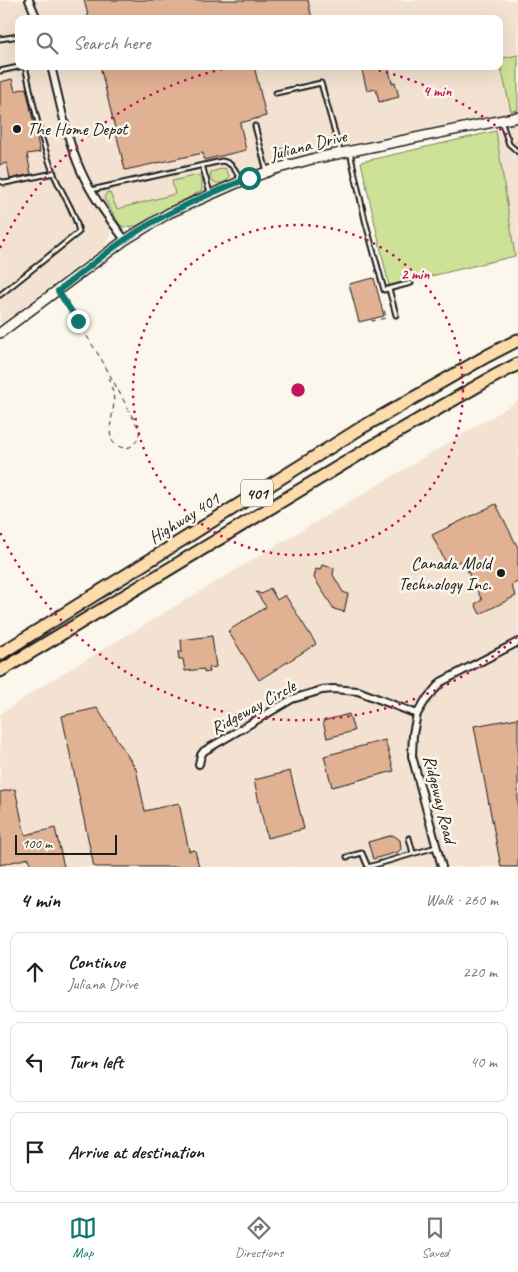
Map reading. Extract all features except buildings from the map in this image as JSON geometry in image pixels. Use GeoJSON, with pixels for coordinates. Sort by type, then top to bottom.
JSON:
{"type":"FeatureCollection","features":[{"type":"Feature","properties":{"kind":"highway","name":"Highway 401"},"geometry":{"type":"LineString","coordinates":[[2,652],[361,428],[518,340]]}},
{"type":"Feature","properties":{"kind":"highway","name":"Highway 401"},"geometry":{"type":"LineString","coordinates":[[1,671],[368,449],[518,364]]}},
{"type":"Feature","properties":{"kind":"street"},"geometry":{"type":"LineString","coordinates":[[29,0],[35,15]]}},
{"type":"Feature","properties":{"kind":"street"},"geometry":{"type":"LineString","coordinates":[[52,70],[76,160],[91,190],[125,240]]}},
{"type":"Feature","properties":{"kind":"street","name":"Juliana Drive"},"geometry":{"type":"LineString","coordinates":[[0,333],[125,240],[169,213],[241,181],[288,166],[345,152],[518,117]]}},
{"type":"Feature","properties":{"kind":"street","name":"Ridgeway Road"},"geometry":{"type":"LineString","coordinates":[[442,867],[412,756],[413,734],[417,714],[441,682],[518,642]]}},
{"type":"Feature","properties":{"kind":"street","name":"Ridgeway Circle"},"geometry":{"type":"LineString","coordinates":[[199,764],[204,751],[292,700],[311,692],[333,689],[358,691],[417,714]]}},
{"type":"Feature","properties":{"kind":"lane"},"geometry":{"type":"LineString","coordinates":[[0,39],[15,37]]}},
{"type":"Feature","properties":{"kind":"lane"},"geometry":{"type":"LineString","coordinates":[[0,71],[15,68]]}},
{"type":"Feature","properties":{"kind":"lane"},"geometry":{"type":"LineString","coordinates":[[0,295],[79,232],[71,206],[54,173],[42,139],[25,70]]}},
{"type":"Feature","properties":{"kind":"lane"},"geometry":{"type":"LineString","coordinates":[[276,93],[321,83],[345,152],[384,290],[411,283]]}},
{"type":"Feature","properties":{"kind":"lane"},"geometry":{"type":"LineString","coordinates":[[501,120],[509,144],[518,152]]}},
{"type":"Feature","properties":{"kind":"lane"},"geometry":{"type":"LineString","coordinates":[[255,126],[267,172]]}},
{"type":"Feature","properties":{"kind":"lane"},"geometry":{"type":"LineString","coordinates":[[284,151],[288,166]]}},
{"type":"Feature","properties":{"kind":"lane"},"geometry":{"type":"LineString","coordinates":[[91,190],[222,161],[228,162],[233,167],[241,181]]}},
{"type":"Feature","properties":{"kind":"lane"},"geometry":{"type":"LineString","coordinates":[[202,165],[210,194]]}},
{"type":"Feature","properties":{"kind":"lane"},"geometry":{"type":"LineString","coordinates":[[0,180],[6,183],[54,173]]}},
{"type":"Feature","properties":{"kind":"lane"},"geometry":{"type":"LineString","coordinates":[[390,288],[396,315]]}},
{"type":"Feature","properties":{"kind":"lane"},"geometry":{"type":"LineString","coordinates":[[409,838],[413,853]]}},
{"type":"Feature","properties":{"kind":"lane"},"geometry":{"type":"LineString","coordinates":[[347,857],[362,853],[368,867],[437,847]]}},
{"type":"Feature","properties":{"kind":"path"},"geometry":{"type":"LineString","coordinates":[[58,291],[103,362],[140,431],[138,439],[132,446],[125,448],[116,446],[112,441],[110,432],[114,402],[109,376]]}},
{"type":"Feature","properties":{"kind":"path"},"geometry":{"type":"LineString","coordinates":[[372,320],[386,318],[384,309]]}},
{"type":"Feature","properties":{"kind":"shaded area"},"geometry":{"type":"Polygon","coordinates":[[[0,0],[518,0],[518,255],[515,256],[496,131],[490,117],[354,143],[232,178],[180,202],[136,226],[125,227],[118,222],[89,176],[79,152],[58,70],[503,70],[503,15],[15,15],[15,70],[48,70],[69,148],[111,234],[106,245],[0,325],[0,0]]]}},
{"type":"Feature","properties":{"kind":"shaded area"},"geometry":{"type":"Polygon","coordinates":[[[518,401],[518,867],[0,867],[0,714],[45,684],[518,401]]]}},
{"type":"Feature","properties":{"kind":"green space"},"geometry":{"type":"Polygon","coordinates":[[[518,55],[518,110],[511,111],[502,70],[503,58],[518,55]]]}},
{"type":"Feature","properties":{"kind":"green space"},"geometry":{"type":"Polygon","coordinates":[[[496,131],[515,256],[389,286],[361,162],[496,131]]]}},
{"type":"Feature","properties":{"kind":"green space"},"geometry":{"type":"Polygon","coordinates":[[[225,168],[230,177],[220,183],[212,181],[210,178],[211,172],[225,168]]]}},
{"type":"Feature","properties":{"kind":"green space"},"geometry":{"type":"Polygon","coordinates":[[[198,175],[202,180],[201,191],[136,226],[125,227],[120,225],[104,198],[107,192],[110,193],[117,209],[175,194],[172,181],[198,175]]]}},
{"type":"Feature","properties":{"kind":"place","name":"The Home Depot"},"geometry":{"type":"Point","coordinates":[17,129]}},
{"type":"Feature","properties":{"kind":"place","name":"Canada Mold Technology Inc."},"geometry":{"type":"Point","coordinates":[501,573]}},
{"type":"Feature","properties":{"kind":"route"},"geometry":{"type":"LineString","coordinates":[[78,321],[58,291],[125,240],[154,221],[185,205],[249,178]]}}]}
